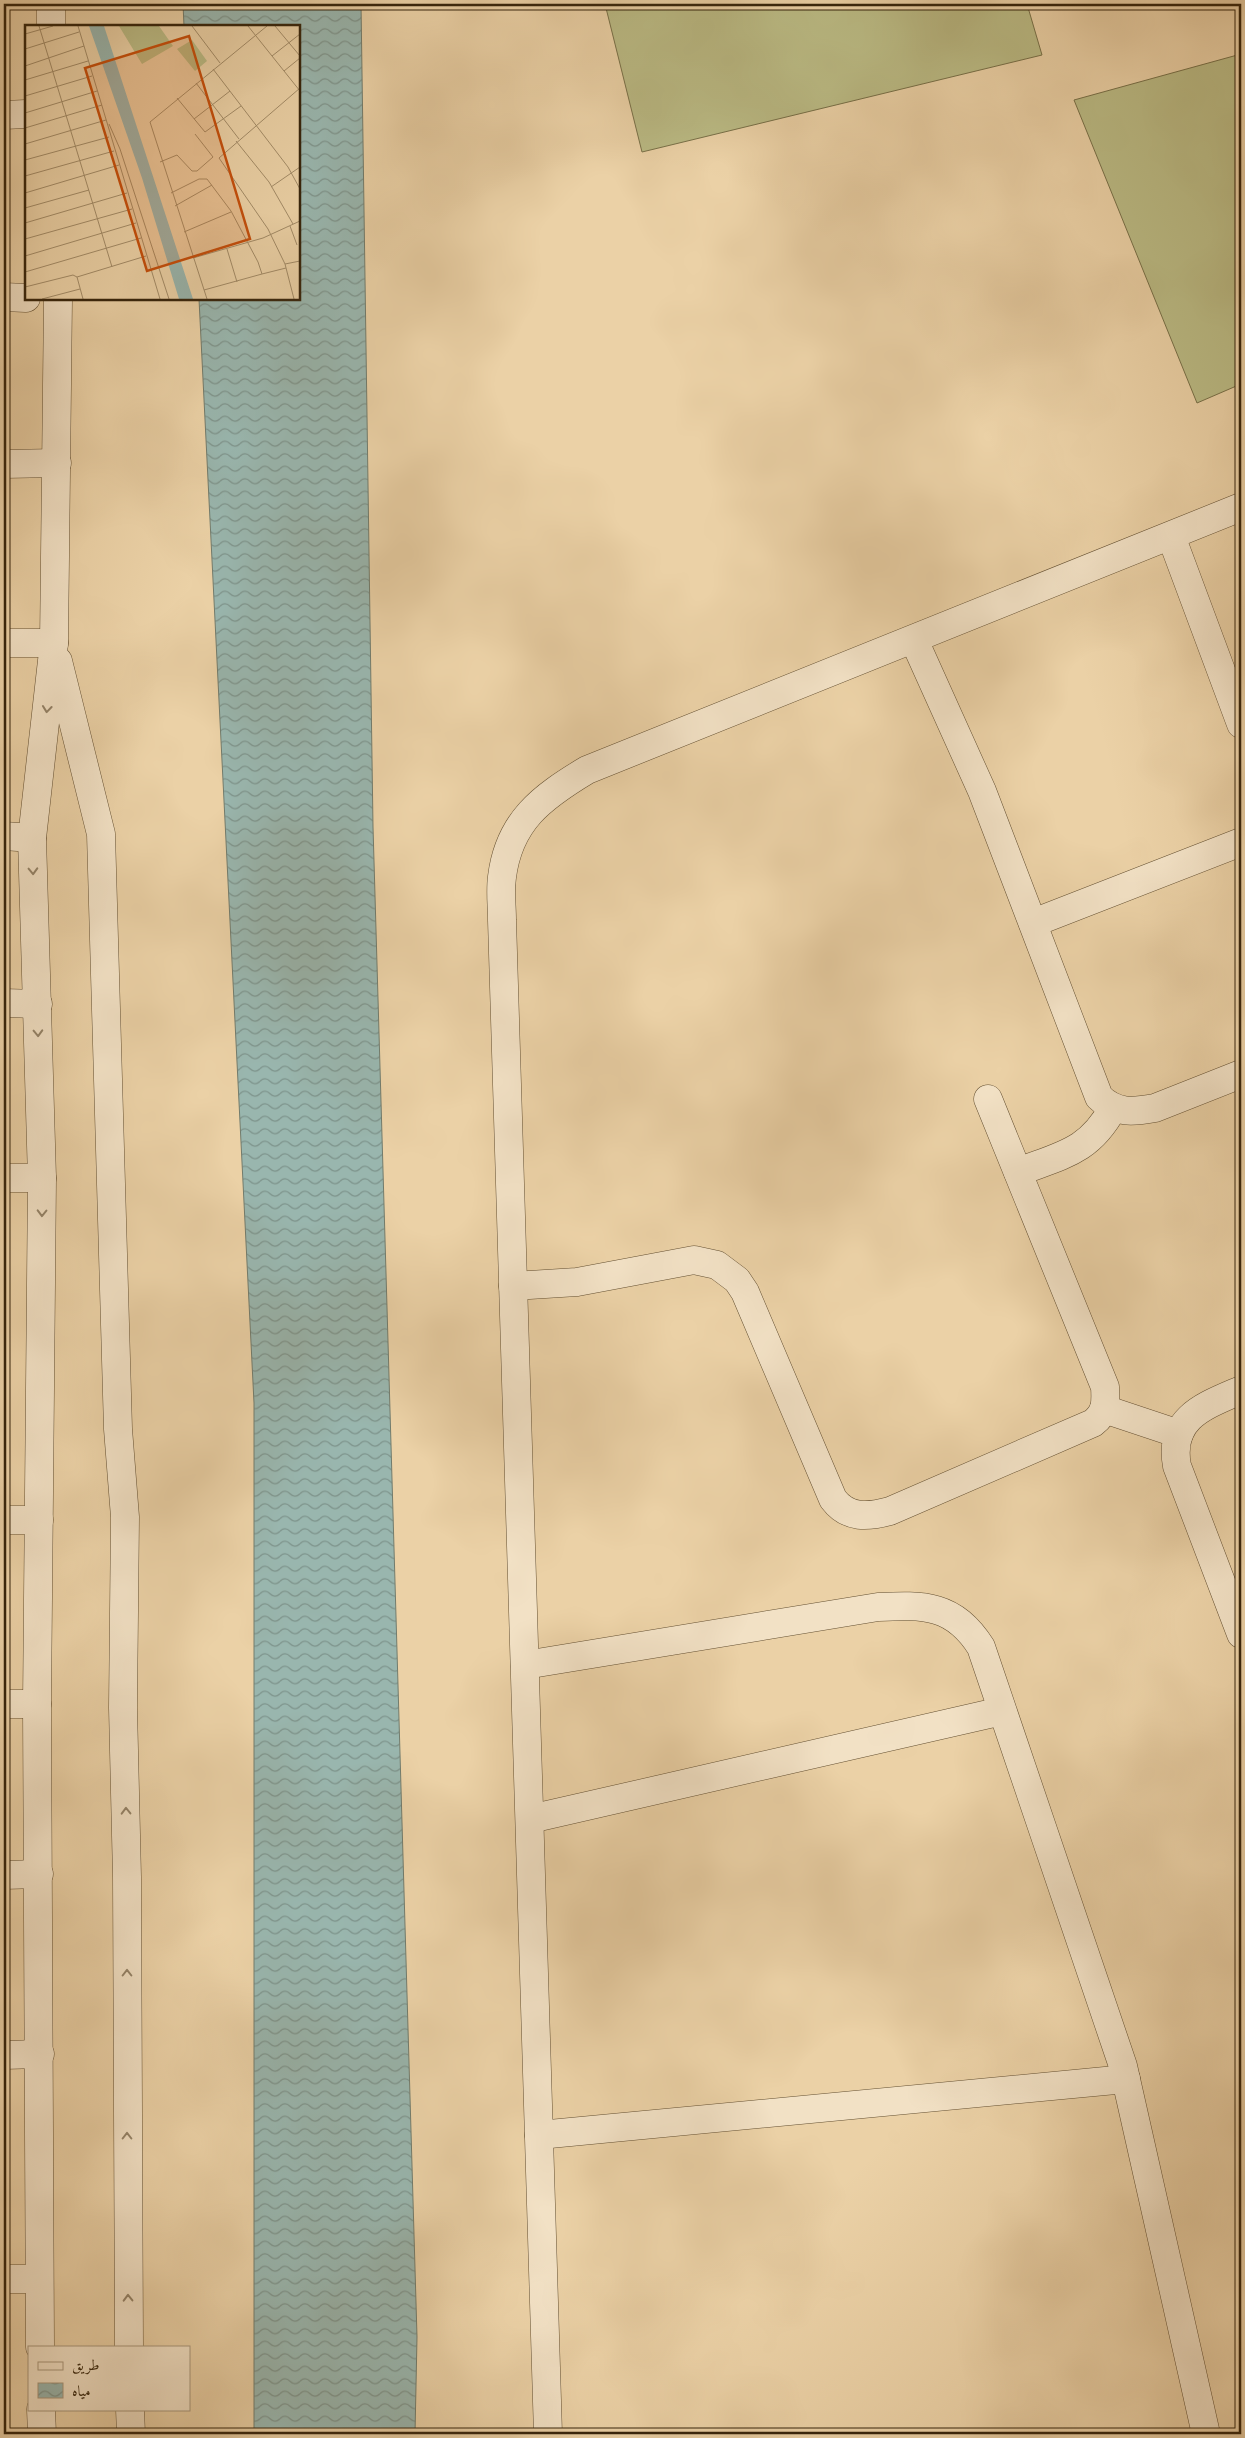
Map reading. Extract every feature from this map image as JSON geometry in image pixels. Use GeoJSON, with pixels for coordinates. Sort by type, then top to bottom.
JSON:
{"type":"FeatureCollection","features":[{"type":"Feature","properties":{"kind":"street"},"geometry":{"type":"LineString","coordinates":[[50,25],[51,4]]}},
{"type":"Feature","properties":{"kind":"street"},"geometry":{"type":"LineString","coordinates":[[4,115],[25,114]]}},
{"type":"Feature","properties":{"kind":"street"},"geometry":{"type":"LineString","coordinates":[[4,298],[25,298]]}},
{"type":"Feature","properties":{"kind":"street"},"geometry":{"type":"LineString","coordinates":[[40,2346],[37,1704],[42,1178],[32,838],[54,643],[58,300]]}},
{"type":"Feature","properties":{"kind":"street"},"geometry":{"type":"LineString","coordinates":[[4,464],[57,463]]}},
{"type":"Feature","properties":{"kind":"street"},"geometry":{"type":"LineString","coordinates":[[548,2434],[502,878],[508,849],[526,816],[552,791],[587,770],[1241,508]]}},
{"type":"Feature","properties":{"kind":"street"},"geometry":{"type":"LineString","coordinates":[[1171,536],[1241,724]]}},
{"type":"Feature","properties":{"kind":"street"},"geometry":{"type":"LineString","coordinates":[[914,640],[982,791],[1089,1076],[1099,1097],[1113,1108],[1121,1111],[1155,1108],[1241,1074]]}},
{"type":"Feature","properties":{"kind":"street"},"geometry":{"type":"LineString","coordinates":[[4,643],[54,643]]}},
{"type":"Feature","properties":{"kind":"street"},"geometry":{"type":"LineString","coordinates":[[54,643],[101,834],[118,1429],[125,1517],[123,1708],[127,1877],[129,2346]]}},
{"type":"Feature","properties":{"kind":"street"},"geometry":{"type":"LineString","coordinates":[[4,836],[32,838]]}},
{"type":"Feature","properties":{"kind":"street"},"geometry":{"type":"LineString","coordinates":[[1033,923],[1241,842]]}},
{"type":"Feature","properties":{"kind":"street"},"geometry":{"type":"LineString","coordinates":[[4,1003],[38,1004]]}},
{"type":"Feature","properties":{"kind":"street"},"geometry":{"type":"LineString","coordinates":[[513,1286],[577,1282],[694,1260],[717,1265],[728,1272],[746,1292],[833,1499],[839,1507],[855,1514],[875,1515],[890,1511],[1092,1423],[1106,1405],[1105,1387],[988,1098]]}},
{"type":"Feature","properties":{"kind":"street"},"geometry":{"type":"LineString","coordinates":[[1018,1172],[1085,1145],[1104,1124],[1113,1108]]}},
{"type":"Feature","properties":{"kind":"street"},"geometry":{"type":"LineString","coordinates":[[4,1178],[42,1178]]}},
{"type":"Feature","properties":{"kind":"street"},"geometry":{"type":"LineString","coordinates":[[1241,1390],[1196,1412],[1183,1424],[1175,1454],[1177,1466],[1241,1634]]}},
{"type":"Feature","properties":{"kind":"street"},"geometry":{"type":"LineString","coordinates":[[1104,1409],[1179,1434]]}},
{"type":"Feature","properties":{"kind":"street"},"geometry":{"type":"LineString","coordinates":[[4,1520],[39,1520]]}},
{"type":"Feature","properties":{"kind":"street"},"geometry":{"type":"LineString","coordinates":[[525,1665],[878,1607],[915,1606],[940,1611],[960,1620],[971,1632],[981,1647],[1126,2079],[1206,2434]]}},
{"type":"Feature","properties":{"kind":"street"},"geometry":{"type":"LineString","coordinates":[[4,1704],[37,1704]]}},
{"type":"Feature","properties":{"kind":"street"},"geometry":{"type":"LineString","coordinates":[[530,1819],[1002,1711]]}},
{"type":"Feature","properties":{"kind":"street"},"geometry":{"type":"LineString","coordinates":[[4,1875],[39,1874]]}},
{"type":"Feature","properties":{"kind":"street"},"geometry":{"type":"LineString","coordinates":[[4,2055],[40,2054]]}},
{"type":"Feature","properties":{"kind":"street"},"geometry":{"type":"LineString","coordinates":[[539,2136],[1126,2079]]}},
{"type":"Feature","properties":{"kind":"street"},"geometry":{"type":"LineString","coordinates":[[4,2279],[39,2279]]}},
{"type":"Feature","properties":{"kind":"street"},"geometry":{"type":"LineString","coordinates":[[41,2410],[42,2434]]}},
{"type":"Feature","properties":{"kind":"street"},"geometry":{"type":"LineString","coordinates":[[130,2410],[131,2434]]}},
{"type":"Feature","properties":{"kind":"green space"},"geometry":{"type":"Polygon","coordinates":[[[605,4],[1027,4],[1042,55],[642,152],[605,4]]]}},
{"type":"Feature","properties":{"kind":"green space"},"geometry":{"type":"Polygon","coordinates":[[[1241,54],[1241,384],[1197,403],[1074,100],[1241,54]]]}},
{"type":"Feature","properties":{"kind":"water"},"geometry":{"type":"Polygon","coordinates":[[[183,4],[361,4],[373,827],[417,2337],[415,2434],[254,2434],[254,1403],[199,300],[300,300],[300,25],[184,25],[183,4]]]}}]}
